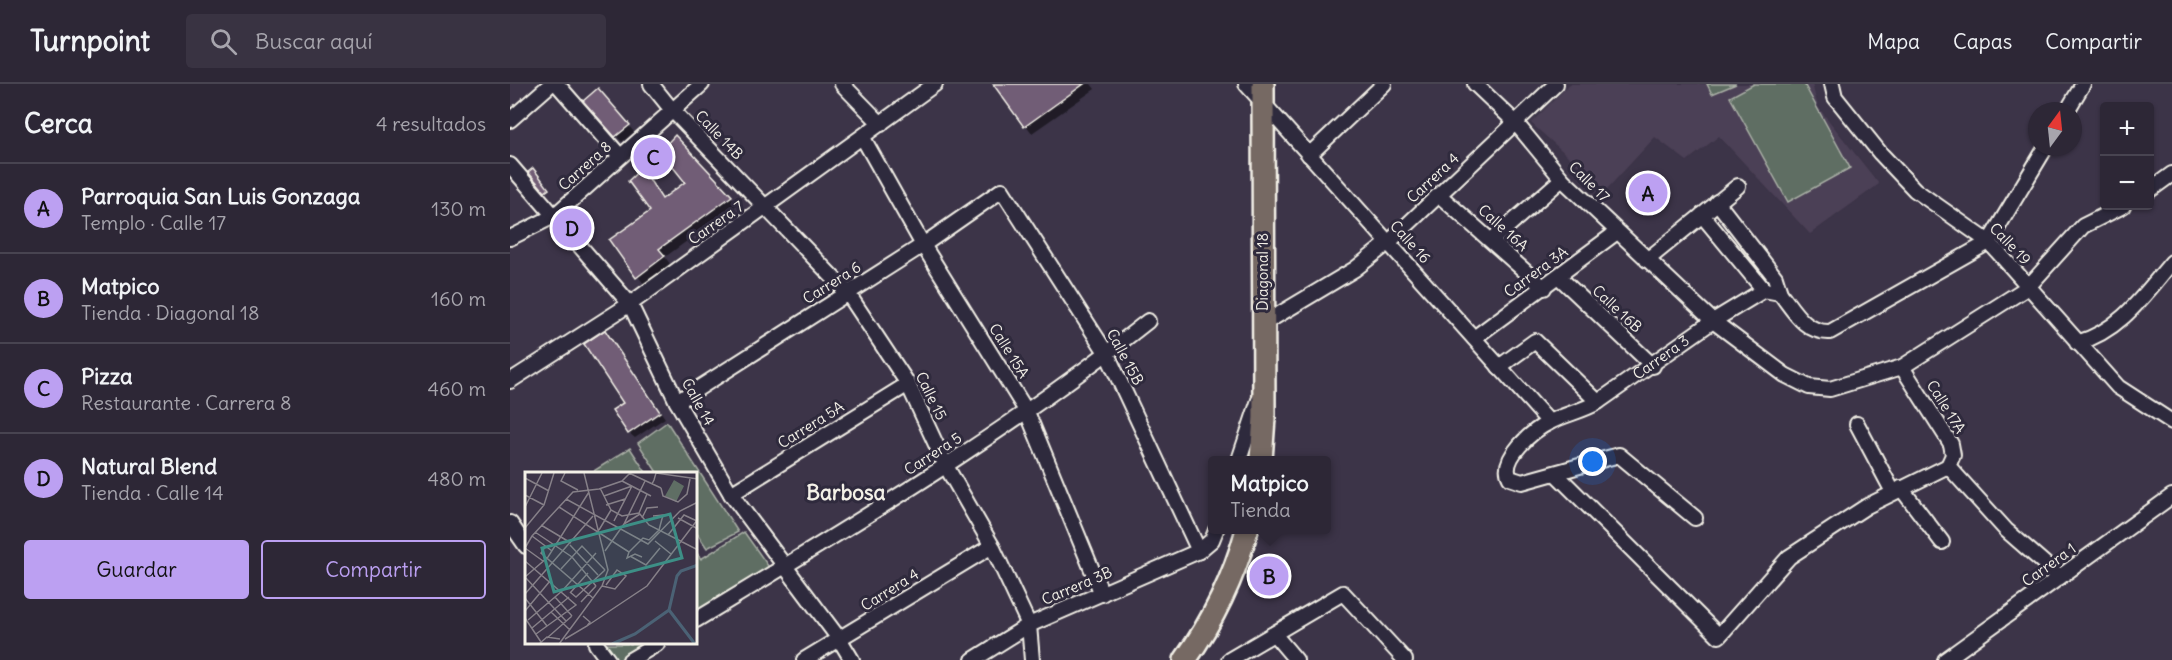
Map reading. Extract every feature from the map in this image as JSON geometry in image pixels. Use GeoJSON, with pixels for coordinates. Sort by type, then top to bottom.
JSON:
{"type":"FeatureCollection","features":[{"type":"Feature","properties":{"kind":"main road","name":"Diagonal 18"},"geometry":{"type":"LineString","coordinates":[[1261,456],[1264,387],[1263,94]]}},
{"type":"Feature","properties":{"kind":"main road"},"geometry":{"type":"LineString","coordinates":[[1185,660],[1207,625],[1237,563],[1246,534]]}},
{"type":"Feature","properties":{"kind":"street"},"geometry":{"type":"LineString","coordinates":[[510,120],[551,84]]}},
{"type":"Feature","properties":{"kind":"street"},"geometry":{"type":"LineString","coordinates":[[557,84],[620,156]]}},
{"type":"Feature","properties":{"kind":"street","name":"Calle 14B"},"geometry":{"type":"LineString","coordinates":[[651,84],[672,110],[767,207]]}},
{"type":"Feature","properties":{"kind":"street","name":"Carrera 8"},"geometry":{"type":"LineString","coordinates":[[510,238],[554,216],[702,84]]}},
{"type":"Feature","properties":{"kind":"street"},"geometry":{"type":"LineString","coordinates":[[842,84],[881,124]]}},
{"type":"Feature","properties":{"kind":"street","name":"Carrera 7"},"geometry":{"type":"LineString","coordinates":[[510,381],[630,304],[935,84]]}},
{"type":"Feature","properties":{"kind":"street","name":"Calle 16"},"geometry":{"type":"LineString","coordinates":[[1246,84],[1263,94],[1309,155],[1549,422]]}},
{"type":"Feature","properties":{"kind":"street"},"geometry":{"type":"LineString","coordinates":[[1309,155],[1384,84]]}},
{"type":"Feature","properties":{"kind":"street","name":"Calle 17"},"geometry":{"type":"LineString","coordinates":[[1475,84],[1515,122],[1562,179],[1713,321],[1785,375],[1809,387],[1830,389],[1902,367],[2028,287],[2083,226],[2115,210]]}},
{"type":"Feature","properties":{"kind":"street","name":"Carrera 4"},"geometry":{"type":"LineString","coordinates":[[1263,324],[1355,269],[1388,243],[1556,84]]}},
{"type":"Feature","properties":{"kind":"street","name":"Calle 19"},"geometry":{"type":"LineString","coordinates":[[1832,84],[1834,97],[1880,153],[1915,190],[1989,242],[2118,387],[2172,422]]}},
{"type":"Feature","properties":{"kind":"street"},"geometry":{"type":"LineString","coordinates":[[2072,102],[2083,84]]}},
{"type":"Feature","properties":{"kind":"street","name":"Calle 15A"},"geometry":{"type":"LineString","coordinates":[[863,138],[923,245],[1027,412],[1102,594]]}},
{"type":"Feature","properties":{"kind":"street"},"geometry":{"type":"LineString","coordinates":[[1702,215],[1806,326],[1813,330],[1830,332],[1989,242],[2041,156]]}},
{"type":"Feature","properties":{"kind":"street","name":"Calle 14"},"geometry":{"type":"LineString","coordinates":[[510,165],[630,304],[677,402],[731,494],[840,640],[852,660]]}},
{"type":"Feature","properties":{"kind":"street"},"geometry":{"type":"LineString","coordinates":[[2154,187],[2172,174]]}},
{"type":"Feature","properties":{"kind":"street"},"geometry":{"type":"LineString","coordinates":[[1492,240],[1562,179]]}},
{"type":"Feature","properties":{"kind":"street"},"geometry":{"type":"LineString","coordinates":[[1647,260],[1738,186]]}},
{"type":"Feature","properties":{"kind":"street","name":"Carrera 6"},"geometry":{"type":"LineString","coordinates":[[677,402],[923,245],[1002,190]]}},
{"type":"Feature","properties":{"kind":"street","name":"Calle 15B"},"geometry":{"type":"LineString","coordinates":[[1002,190],[1107,354],[1199,551]]}},
{"type":"Feature","properties":{"kind":"street","name":"Calle 16A"},"geometry":{"type":"LineString","coordinates":[[1439,195],[1544,288]]}},
{"type":"Feature","properties":{"kind":"street"},"geometry":{"type":"LineString","coordinates":[[1717,202],[1775,277],[1772,291]]}},
{"type":"Feature","properties":{"kind":"street","name":"Calle 15"},"geometry":{"type":"LineString","coordinates":[[767,207],[848,292],[908,384],[946,466],[992,546],[1029,625],[1032,660]]}},
{"type":"Feature","properties":{"kind":"street","name":"Carrera 3A"},"geometry":{"type":"LineString","coordinates":[[1474,338],[1617,232]]}},
{"type":"Feature","properties":{"kind":"street"},"geometry":{"type":"LineString","coordinates":[[2077,343],[2094,338],[2121,321],[2172,262]]}},
{"type":"Feature","properties":{"kind":"street","name":"Calle 16B"},"geometry":{"type":"LineString","coordinates":[[1559,277],[1653,366]]}},
{"type":"Feature","properties":{"kind":"street","name":"Carrera 3"},"geometry":{"type":"LineString","coordinates":[[1549,422],[1579,412],[1598,402],[1653,366],[1713,321],[1772,291]]}},
{"type":"Feature","properties":{"kind":"street","name":"Carrera 5"},"geometry":{"type":"LineString","coordinates":[[698,619],[946,466],[1027,412],[1148,321]]}},
{"type":"Feature","properties":{"kind":"street"},"geometry":{"type":"LineString","coordinates":[[1499,367],[1535,341],[1598,402]]}},
{"type":"Feature","properties":{"kind":"street","name":"Calle 17A"},"geometry":{"type":"LineString","coordinates":[[1902,367],[1952,444],[1953,454],[1948,466]]}},
{"type":"Feature","properties":{"kind":"street","name":"Carrera 5A"},"geometry":{"type":"LineString","coordinates":[[731,494],[908,384]]}},
{"type":"Feature","properties":{"kind":"street"},"geometry":{"type":"LineString","coordinates":[[1240,456],[1264,387]]}},
{"type":"Feature","properties":{"kind":"street"},"geometry":{"type":"LineString","coordinates":[[1549,422],[1514,451],[1506,471],[1510,478],[1522,482],[1619,455],[1695,519]]}},
{"type":"Feature","properties":{"kind":"street"},"geometry":{"type":"LineString","coordinates":[[1857,424],[1897,490],[1942,542]]}},
{"type":"Feature","properties":{"kind":"street"},"geometry":{"type":"LineString","coordinates":[[1556,474],[1719,636],[1790,557],[1867,506],[1948,466],[2006,530],[2060,577]]}},
{"type":"Feature","properties":{"kind":"street","name":"Carrera 1"},"geometry":{"type":"LineString","coordinates":[[1945,660],[2172,496]]}},
{"type":"Feature","properties":{"kind":"street"},"geometry":{"type":"LineString","coordinates":[[510,523],[525,545]]}},
{"type":"Feature","properties":{"kind":"street"},"geometry":{"type":"LineString","coordinates":[[1199,551],[1212,540],[1214,534]]}},
{"type":"Feature","properties":{"kind":"street","name":"Carrera 4"},"geometry":{"type":"LineString","coordinates":[[804,660],[992,546]]}},
{"type":"Feature","properties":{"kind":"street","name":"Carrera 3B"},"geometry":{"type":"LineString","coordinates":[[973,660],[1029,625],[1199,551]]}},
{"type":"Feature","properties":{"kind":"street"},"geometry":{"type":"LineString","coordinates":[[1229,660],[1343,593],[1405,660]]}},
{"type":"Feature","properties":{"kind":"street"},"geometry":{"type":"LineString","coordinates":[[1274,634],[1296,660]]}},
{"type":"Feature","properties":{"kind":"street"},"geometry":{"type":"LineString","coordinates":[[597,645],[608,660]]}},
{"type":"Feature","properties":{"kind":"street"},"geometry":{"type":"LineString","coordinates":[[630,660],[655,645]]}},
{"type":"Feature","properties":{"kind":"shaded area"},"geometry":{"type":"Polygon","coordinates":[[[1570,84],[1812,84],[1818,107],[1879,184],[1810,234],[1719,136],[1687,161],[1655,137],[1606,190],[1531,123],[1570,84]]]}},
{"type":"Feature","properties":{"kind":"green space"},"geometry":{"type":"Polygon","coordinates":[[[1707,84],[1736,84],[1712,94],[1707,84]]]}},
{"type":"Feature","properties":{"kind":"green space"},"geometry":{"type":"Polygon","coordinates":[[[1754,84],[1804,84],[1850,168],[1788,202],[1730,97],[1754,84]]]}},
{"type":"Feature","properties":{"kind":"green space"},"geometry":{"type":"Polygon","coordinates":[[[667,422],[738,532],[707,548],[698,535],[698,472],[657,472],[638,443],[667,422]]]}},
{"type":"Feature","properties":{"kind":"green space"},"geometry":{"type":"Polygon","coordinates":[[[630,448],[646,472],[592,472],[630,448]]]}},
{"type":"Feature","properties":{"kind":"green space"},"geometry":{"type":"Polygon","coordinates":[[[744,532],[771,570],[698,613],[698,555],[701,559],[744,532]]]}},
{"type":"Feature","properties":{"kind":"green space"},"geometry":{"type":"Polygon","coordinates":[[[603,645],[645,645],[620,660],[614,660],[603,645]]]}},
{"type":"Feature","properties":{"kind":"building"},"geometry":{"type":"Polygon","coordinates":[[[993,84],[1084,84],[1024,127],[993,84]]]}},
{"type":"Feature","properties":{"kind":"building"},"geometry":{"type":"Polygon","coordinates":[[[598,88],[630,125],[615,137],[583,101],[598,88]]]}},
{"type":"Feature","properties":{"kind":"building"},"geometry":{"type":"Polygon","coordinates":[[[675,135],[732,196],[659,249],[665,256],[636,278],[609,240],[650,211],[628,181],[642,168],[662,199],[685,182],[660,151],[675,135]]]}},
{"type":"Feature","properties":{"kind":"building"},"geometry":{"type":"Polygon","coordinates":[[[533,168],[549,189],[545,192],[528,172],[533,168]]]}},
{"type":"Feature","properties":{"kind":"building"},"geometry":{"type":"Polygon","coordinates":[[[605,330],[660,412],[628,434],[612,410],[623,403],[584,344],[605,330]]]}},
{"type":"Feature","properties":{"kind":"place","name":"Pizza"},"geometry":{"type":"Point","coordinates":[653,157]}},
{"type":"Feature","properties":{"kind":"place","name":"Parroquia San Luis Gonzaga"},"geometry":{"type":"Point","coordinates":[1648,193]}},
{"type":"Feature","properties":{"kind":"place","name":"Natural Blend"},"geometry":{"type":"Point","coordinates":[572,228]}},
{"type":"Feature","properties":{"kind":"place","name":"Matpico"},"geometry":{"type":"Point","coordinates":[1269,576]}},
{"type":"Feature","properties":{"kind":"district","name":"Barbosa"},"geometry":{"type":"Point","coordinates":[846,493]}}]}
